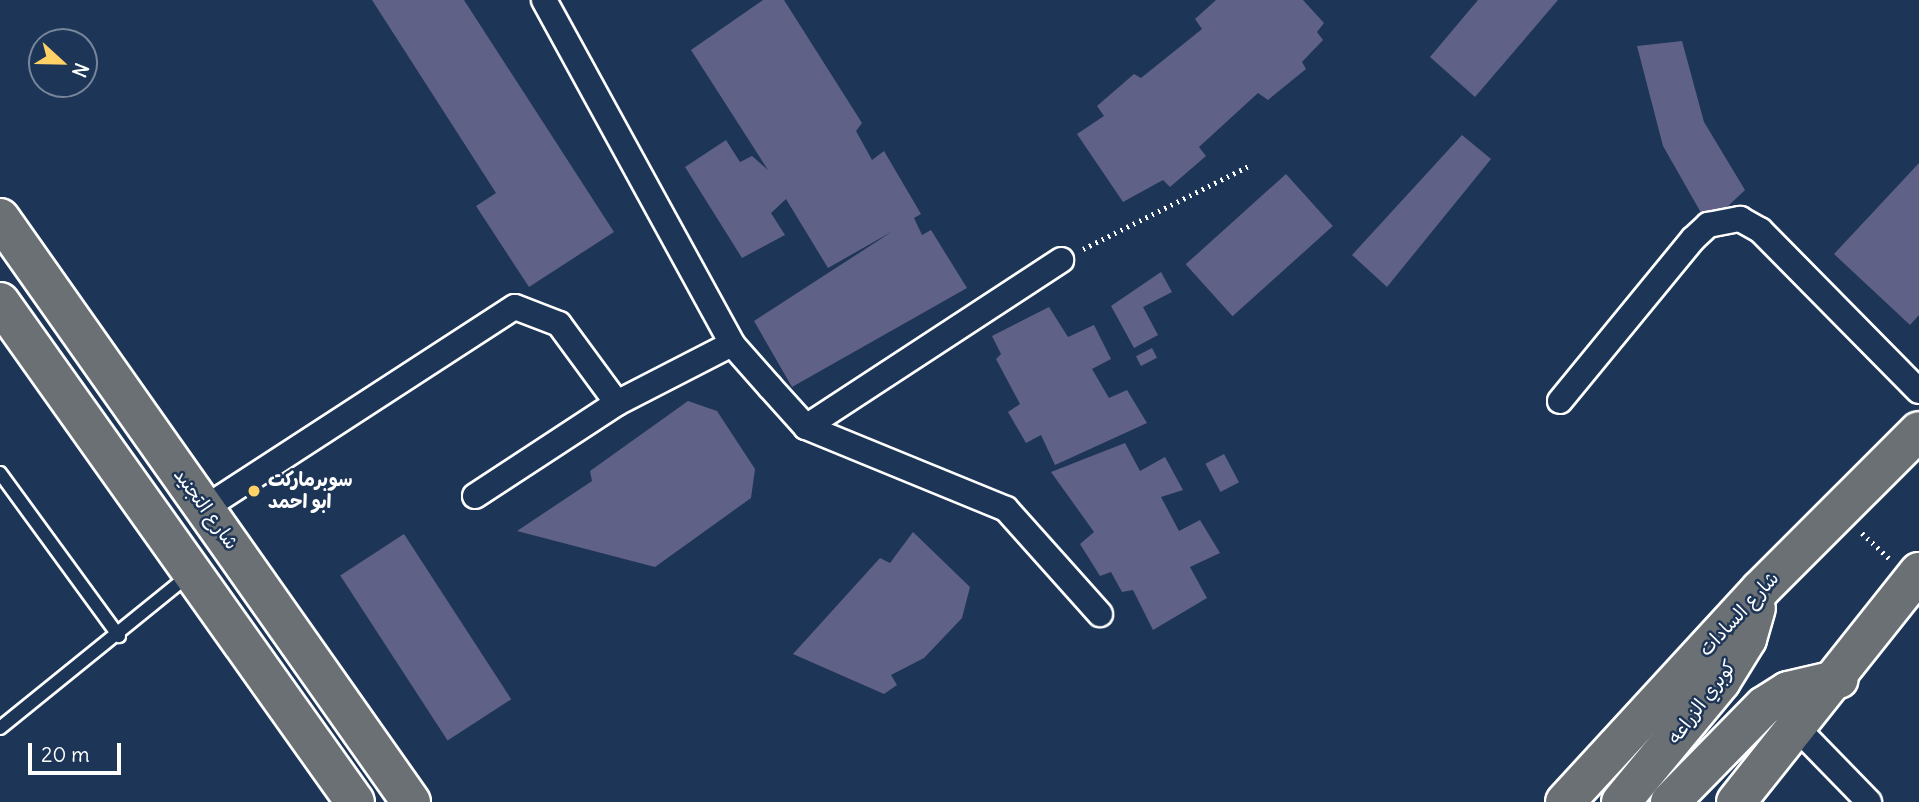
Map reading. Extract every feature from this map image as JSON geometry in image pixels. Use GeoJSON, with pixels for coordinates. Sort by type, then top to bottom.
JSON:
{"type":"FeatureCollection","features":[{"type":"Feature","properties":{"kind":"highway","name":"شارع التجنيد"},"geometry":{"type":"LineString","coordinates":[[0,218],[411,802]]}},
{"type":"Feature","properties":{"kind":"highway"},"geometry":{"type":"LineString","coordinates":[[0,302],[355,802]]}},
{"type":"Feature","properties":{"kind":"highway","name":"شارع السادات"},"geometry":{"type":"LineString","coordinates":[[1565,802],[1761,589],[1919,431]]}},
{"type":"Feature","properties":{"kind":"highway"},"geometry":{"type":"LineString","coordinates":[[197,579],[240,557]]}},
{"type":"Feature","properties":{"kind":"highway"},"geometry":{"type":"LineString","coordinates":[[1736,802],[1839,679],[1916,576]]}},
{"type":"Feature","properties":{"kind":"highway","name":"كوبري الزراعه"},"geometry":{"type":"LineString","coordinates":[[1621,802],[1721,681],[1747,639],[1761,589]]}},
{"type":"Feature","properties":{"kind":"highway","name":"كوبري الزراعه"},"geometry":{"type":"LineString","coordinates":[[1671,802],[1764,706],[1788,691],[1839,679]]}},
{"type":"Feature","properties":{"kind":"street"},"geometry":{"type":"LineString","coordinates":[[544,0],[732,344],[806,427],[1006,509],[1100,614]]}},
{"type":"Feature","properties":{"kind":"street"},"geometry":{"type":"LineString","coordinates":[[1560,401],[1693,239],[1708,225],[1740,219],[1760,230],[1919,391]]}},
{"type":"Feature","properties":{"kind":"street"},"geometry":{"type":"LineString","coordinates":[[806,427],[1061,260]]}},
{"type":"Feature","properties":{"kind":"street"},"geometry":{"type":"LineString","coordinates":[[205,508],[515,307],[559,324],[617,403]]}},
{"type":"Feature","properties":{"kind":"street"},"geometry":{"type":"LineString","coordinates":[[475,496],[617,403],[732,344]]}},
{"type":"Feature","properties":{"kind":"street"},"geometry":{"type":"LineString","coordinates":[[1798,729],[1869,802]]}},
{"type":"Feature","properties":{"kind":"lane"},"geometry":{"type":"LineString","coordinates":[[0,473],[119,635]]}},
{"type":"Feature","properties":{"kind":"lane"},"geometry":{"type":"LineString","coordinates":[[0,728],[119,635],[197,579]]}},
{"type":"Feature","properties":{"kind":"path"},"geometry":{"type":"LineString","coordinates":[[1061,260],[1251,165]]}},
{"type":"Feature","properties":{"kind":"path"},"geometry":{"type":"LineString","coordinates":[[1839,511],[1916,576]]}},
{"type":"Feature","properties":{"kind":"building"},"geometry":{"type":"Polygon","coordinates":[[[372,0],[464,0],[614,232],[529,287],[476,206],[496,193],[372,0]]]}},
{"type":"Feature","properties":{"kind":"building"},"geometry":{"type":"Polygon","coordinates":[[[763,0],[784,0],[862,123],[856,131],[872,160],[884,151],[921,214],[914,218],[922,235],[931,230],[967,288],[792,387],[754,321],[893,231],[828,268],[786,199],[771,213],[785,235],[742,258],[685,167],[726,140],[740,162],[752,156],[768,170],[691,50],[763,0]]]}},
{"type":"Feature","properties":{"kind":"building"},"geometry":{"type":"Polygon","coordinates":[[[1216,0],[1303,0],[1324,23],[1317,32],[1323,40],[1302,62],[1306,69],[1268,100],[1258,93],[1199,147],[1206,156],[1170,187],[1163,180],[1123,202],[1077,134],[1104,116],[1097,106],[1134,74],[1141,78],[1202,29],[1195,19],[1216,0]]]}},
{"type":"Feature","properties":{"kind":"building"},"geometry":{"type":"Polygon","coordinates":[[[1478,0],[1558,0],[1475,97],[1430,57],[1478,0]]]}},
{"type":"Feature","properties":{"kind":"building"},"geometry":{"type":"Polygon","coordinates":[[[1682,41],[1704,122],[1745,190],[1708,225],[1663,146],[1637,46],[1682,41]]]}},
{"type":"Feature","properties":{"kind":"building"},"geometry":{"type":"Polygon","coordinates":[[[1462,135],[1491,159],[1387,287],[1352,255],[1462,135]]]}},
{"type":"Feature","properties":{"kind":"building"},"geometry":{"type":"Polygon","coordinates":[[[1919,163],[1919,315],[1910,325],[1834,254],[1919,163]]]}},
{"type":"Feature","properties":{"kind":"building"},"geometry":{"type":"Polygon","coordinates":[[[1286,174],[1333,226],[1233,316],[1186,264],[1286,174]]]}},
{"type":"Feature","properties":{"kind":"building"},"geometry":{"type":"Polygon","coordinates":[[[1161,272],[1172,292],[1143,307],[1158,335],[1134,348],[1111,306],[1161,272]]]}},
{"type":"Feature","properties":{"kind":"building"},"geometry":{"type":"Polygon","coordinates":[[[1049,307],[1068,337],[1094,325],[1111,359],[1092,369],[1109,398],[1127,390],[1147,423],[1055,465],[1041,435],[1026,443],[1008,412],[1020,404],[996,359],[1001,354],[992,336],[1049,307]]]}},
{"type":"Feature","properties":{"kind":"building"},"geometry":{"type":"Polygon","coordinates":[[[1152,348],[1157,358],[1141,366],[1136,356],[1152,348]]]}},
{"type":"Feature","properties":{"kind":"building"},"geometry":{"type":"Polygon","coordinates":[[[688,401],[717,411],[755,469],[751,498],[655,567],[517,531],[592,481],[590,471],[688,401]]]}},
{"type":"Feature","properties":{"kind":"building"},"geometry":{"type":"Polygon","coordinates":[[[1125,443],[1140,471],[1165,457],[1183,490],[1161,497],[1179,531],[1200,520],[1220,553],[1190,567],[1207,598],[1153,630],[1133,590],[1122,592],[1111,572],[1100,576],[1080,544],[1094,532],[1051,472],[1125,443]]]}},
{"type":"Feature","properties":{"kind":"building"},"geometry":{"type":"Polygon","coordinates":[[[1224,454],[1239,482],[1220,492],[1205,464],[1224,454]]]}},
{"type":"Feature","properties":{"kind":"building"},"geometry":{"type":"Polygon","coordinates":[[[913,532],[970,587],[962,618],[924,658],[891,675],[897,685],[884,694],[793,654],[880,558],[890,563],[913,532]]]}},
{"type":"Feature","properties":{"kind":"building"},"geometry":{"type":"Polygon","coordinates":[[[404,534],[511,699],[448,741],[340,575],[404,534]]]}},
{"type":"Feature","properties":{"kind":"place","name":"سوبرماركت ابو احمد"},"geometry":{"type":"Point","coordinates":[254,491]}}]}
